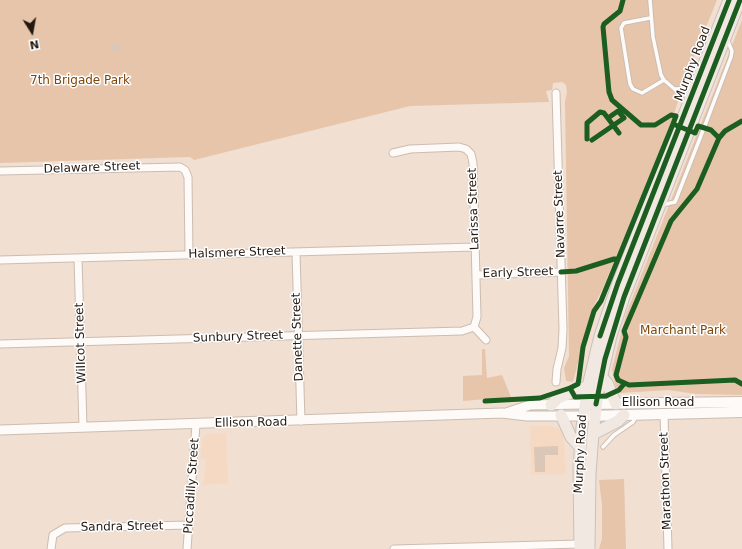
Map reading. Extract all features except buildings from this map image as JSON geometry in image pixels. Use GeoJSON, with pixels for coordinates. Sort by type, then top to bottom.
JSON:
{"type":"FeatureCollection","features":[{"type":"Feature","properties":{"kind":"main road","name":"Murphy Road"},"geometry":{"type":"LineString","coordinates":[[583,547],[595,410],[601,376],[611,336],[624,297],[659,205],[696,92],[729,0]]}},
{"type":"Feature","properties":{"kind":"main road","name":"Murphy Road"},"geometry":{"type":"LineString","coordinates":[[583,547],[580,447],[584,404],[606,314],[696,92],[726,37],[740,0]]}},
{"type":"Feature","properties":{"kind":"main road"},"geometry":{"type":"LineString","coordinates":[[601,376],[607,383],[616,404]]}},
{"type":"Feature","properties":{"kind":"main road"},"geometry":{"type":"LineString","coordinates":[[551,404],[558,398],[588,386]]}},
{"type":"Feature","properties":{"kind":"main road","name":"Ellison Road"},"geometry":{"type":"LineString","coordinates":[[583,416],[595,410],[616,404],[742,402]]}},
{"type":"Feature","properties":{"kind":"main road","name":"Ellison Road"},"geometry":{"type":"LineString","coordinates":[[584,404],[595,410],[624,414],[742,412]]}},
{"type":"Feature","properties":{"kind":"main road"},"geometry":{"type":"LineString","coordinates":[[593,434],[618,421],[624,414]]}},
{"type":"Feature","properties":{"kind":"main road"},"geometry":{"type":"LineString","coordinates":[[562,415],[571,437],[580,447]]}},
{"type":"Feature","properties":{"kind":"street","name":"Navarre Street"},"geometry":{"type":"LineString","coordinates":[[556,93],[563,339],[556,382]]}},
{"type":"Feature","properties":{"kind":"street","name":"Larissa Street"},"geometry":{"type":"LineString","coordinates":[[393,153],[410,149],[459,147],[469,151],[473,163],[477,317],[474,327]]}},
{"type":"Feature","properties":{"kind":"street","name":"Delaware Street"},"geometry":{"type":"LineString","coordinates":[[0,171],[174,166],[183,168],[188,177],[189,255]]}},
{"type":"Feature","properties":{"kind":"street","name":"Halsmere Street"},"geometry":{"type":"LineString","coordinates":[[0,260],[475,247]]}},
{"type":"Feature","properties":{"kind":"street","name":"Danette Street"},"geometry":{"type":"LineString","coordinates":[[296,252],[301,421]]}},
{"type":"Feature","properties":{"kind":"street","name":"Willcot Street"},"geometry":{"type":"LineString","coordinates":[[78,258],[83,427]]}},
{"type":"Feature","properties":{"kind":"street","name":"Early Street"},"geometry":{"type":"LineString","coordinates":[[476,275],[561,272]]}},
{"type":"Feature","properties":{"kind":"street","name":"Sunbury Street"},"geometry":{"type":"LineString","coordinates":[[0,344],[462,332],[474,327]]}},
{"type":"Feature","properties":{"kind":"street"},"geometry":{"type":"LineString","coordinates":[[474,327],[486,340]]}},
{"type":"Feature","properties":{"kind":"street","name":"Ellison Road"},"geometry":{"type":"LineString","coordinates":[[502,414],[530,405],[584,404]]}},
{"type":"Feature","properties":{"kind":"street","name":"Ellison Road"},"geometry":{"type":"LineString","coordinates":[[0,430],[502,414],[526,416],[583,416]]}},
{"type":"Feature","properties":{"kind":"street","name":"Marathon Street"},"geometry":{"type":"LineString","coordinates":[[664,414],[668,549]]}},
{"type":"Feature","properties":{"kind":"street","name":"Piccadilly Street"},"geometry":{"type":"LineString","coordinates":[[187,549],[196,424]]}},
{"type":"Feature","properties":{"kind":"street","name":"Sandra Street"},"geometry":{"type":"LineString","coordinates":[[52,549],[52,530],[69,528],[189,526]]}},
{"type":"Feature","properties":{"kind":"street"},"geometry":{"type":"LineString","coordinates":[[394,549],[583,547]]}},
{"type":"Feature","properties":{"kind":"lane"},"geometry":{"type":"LineString","coordinates":[[650,0],[650,18],[659,68],[664,80],[683,95],[696,92]]}},
{"type":"Feature","properties":{"kind":"lane"},"geometry":{"type":"LineString","coordinates":[[650,18],[624,23],[621,28],[630,84],[633,89],[642,93],[664,80]]}},
{"type":"Feature","properties":{"kind":"lane"},"geometry":{"type":"LineString","coordinates":[[659,205],[675,202],[731,57],[732,51],[726,37]]}},
{"type":"Feature","properties":{"kind":"lane"},"geometry":{"type":"LineString","coordinates":[[675,90],[696,92]]}},
{"type":"Feature","properties":{"kind":"lane","name":"Ellison Road"},"geometry":{"type":"LineString","coordinates":[[603,447],[614,435],[633,422],[637,414]]}},
{"type":"Feature","properties":{"kind":"shaded area"},"geometry":{"type":"Polygon","coordinates":[[[530,426],[548,426],[558,428],[563,433],[566,474],[531,475],[530,426]]]}},
{"type":"Feature","properties":{"kind":"shaded area"},"geometry":{"type":"Polygon","coordinates":[[[226,433],[228,483],[202,485],[204,481],[206,458],[200,460],[203,437],[206,434],[226,433]]]}},
{"type":"Feature","properties":{"kind":"green space","name":"7th Brigade Park"},"geometry":{"type":"Polygon","coordinates":[[[0,0],[717,0],[693,59],[688,79],[685,80],[670,126],[603,288],[592,310],[573,382],[566,381],[564,368],[569,356],[565,102],[567,92],[566,85],[562,82],[553,83],[552,90],[546,91],[549,102],[410,106],[194,160],[190,157],[0,163],[0,0]]]}},
{"type":"Feature","properties":{"kind":"green space","name":"Marchant Park"},"geometry":{"type":"Polygon","coordinates":[[[742,20],[742,395],[696,394],[668,390],[620,393],[615,385],[612,369],[626,314],[742,20]]]}},
{"type":"Feature","properties":{"kind":"green space"},"geometry":{"type":"Polygon","coordinates":[[[482,349],[485,349],[487,378],[502,375],[511,397],[463,401],[463,376],[482,375],[482,349]]]}},
{"type":"Feature","properties":{"kind":"green space"},"geometry":{"type":"Polygon","coordinates":[[[624,479],[626,549],[599,549],[602,539],[602,505],[599,480],[624,479]]]}},
{"type":"Feature","properties":{"kind":"cycle path"},"geometry":{"type":"LineString","coordinates":[[623,0],[620,11],[604,24],[603,27],[609,92],[612,100],[641,125],[655,125],[671,115],[676,116],[673,124],[695,133],[698,126],[711,130],[719,138]]}},
{"type":"Feature","properties":{"kind":"cycle path"},"geometry":{"type":"LineString","coordinates":[[600,336],[618,283],[729,0]]}},
{"type":"Feature","properties":{"kind":"cycle path"},"geometry":{"type":"LineString","coordinates":[[596,404],[605,359],[624,297],[740,0]]}},
{"type":"Feature","properties":{"kind":"cycle path"},"geometry":{"type":"LineString","coordinates":[[592,140],[624,118],[618,111],[608,118]]}},
{"type":"Feature","properties":{"kind":"cycle path"},"geometry":{"type":"LineString","coordinates":[[587,139],[587,123],[600,112],[604,113],[619,133]]}},
{"type":"Feature","properties":{"kind":"cycle path"},"geometry":{"type":"LineString","coordinates":[[742,121],[725,131],[719,138],[697,189],[671,221],[624,331],[626,337],[616,375],[618,380],[629,385],[735,380],[742,384]]}},
{"type":"Feature","properties":{"kind":"cycle path"},"geometry":{"type":"LineString","coordinates":[[570,388],[578,384],[583,347],[594,311],[601,301],[673,124]]}},
{"type":"Feature","properties":{"kind":"cycle path"},"geometry":{"type":"LineString","coordinates":[[561,272],[576,271],[617,259]]}},
{"type":"Feature","properties":{"kind":"cycle path"},"geometry":{"type":"LineString","coordinates":[[485,401],[540,398],[570,388],[575,397],[606,396],[619,390],[624,384]]}}]}
